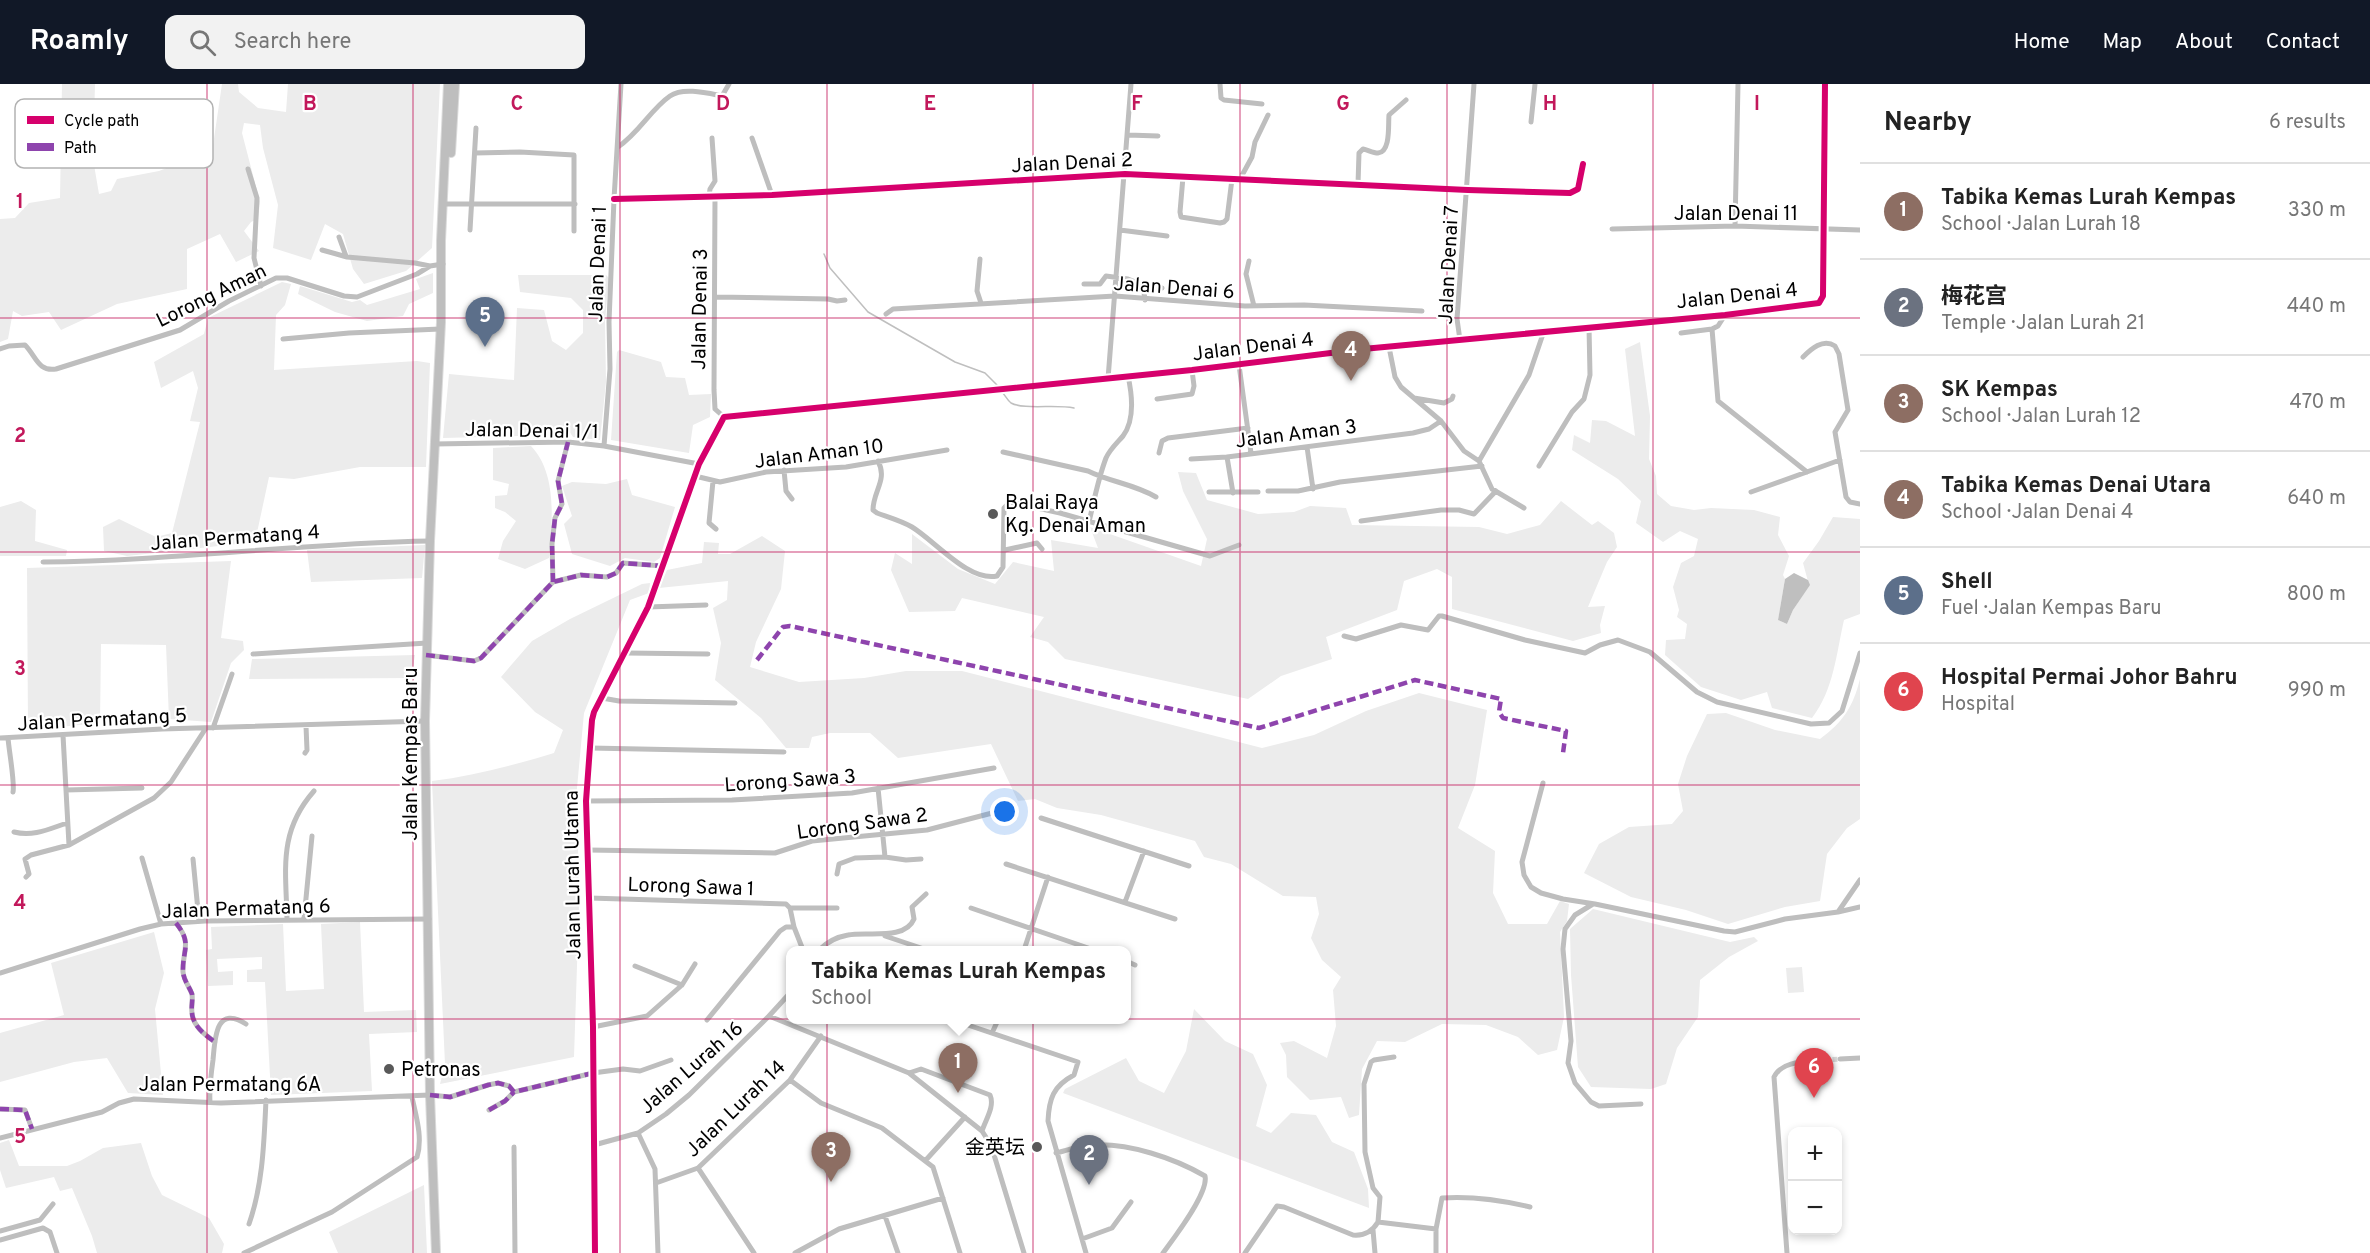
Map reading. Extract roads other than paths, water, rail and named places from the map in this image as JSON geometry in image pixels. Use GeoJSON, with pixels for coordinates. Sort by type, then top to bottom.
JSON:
{"type":"FeatureCollection","features":[{"type":"Feature","properties":{"kind":"main road","name":"Jalan Kempas Baru"},"geometry":{"type":"LineString","coordinates":[[443,260],[441,241],[448,84]]}},
{"type":"Feature","properties":{"kind":"main road","name":"Jalan Kempas Baru"},"geometry":{"type":"LineString","coordinates":[[436,1253],[430,1095],[426,643],[443,260],[455,84]]}},
{"type":"Feature","properties":{"kind":"street","name":"Jalan Denai 1"},"geometry":{"type":"LineString","coordinates":[[604,446],[610,369],[609,322],[621,84]]}},
{"type":"Feature","properties":{"kind":"street"},"geometry":{"type":"LineString","coordinates":[[618,147],[630,139],[670,96],[689,92],[722,96],[729,84]]}},
{"type":"Feature","properties":{"kind":"street"},"geometry":{"type":"LineString","coordinates":[[1108,379],[1131,84]]}},
{"type":"Feature","properties":{"kind":"street"},"geometry":{"type":"LineString","coordinates":[[1220,84],[1221,98],[1224,100],[1262,104]]}},
{"type":"Feature","properties":{"kind":"street","name":"Jalan Denai 7"},"geometry":{"type":"LineString","coordinates":[[1460,340],[1458,319],[1474,84]]}},
{"type":"Feature","properties":{"kind":"street"},"geometry":{"type":"LineString","coordinates":[[1532,122],[1535,84]]}},
{"type":"Feature","properties":{"kind":"street"},"geometry":{"type":"LineString","coordinates":[[1735,226],[1738,84]]}},
{"type":"Feature","properties":{"kind":"street"},"geometry":{"type":"LineString","coordinates":[[1822,229],[1825,84]]}},
{"type":"Feature","properties":{"kind":"street"},"geometry":{"type":"LineString","coordinates":[[1358,184],[1359,153],[1363,149],[1377,153],[1383,152],[1386,147],[1389,116],[1406,100]]}},
{"type":"Feature","properties":{"kind":"street"},"geometry":{"type":"LineString","coordinates":[[1240,179],[1268,115]]}},
{"type":"Feature","properties":{"kind":"street"},"geometry":{"type":"LineString","coordinates":[[470,230],[476,128]]}},
{"type":"Feature","properties":{"kind":"street"},"geometry":{"type":"LineString","coordinates":[[1128,135],[1158,136]]}},
{"type":"Feature","properties":{"kind":"street","name":"Jalan Denai 3"},"geometry":{"type":"LineString","coordinates":[[712,138],[715,181],[710,189],[716,297],[714,390],[715,409],[724,417]]}},
{"type":"Feature","properties":{"kind":"street"},"geometry":{"type":"LineString","coordinates":[[752,138],[772,195]]}},
{"type":"Feature","properties":{"kind":"street"},"geometry":{"type":"LineString","coordinates":[[475,153],[574,155],[574,231]]}},
{"type":"Feature","properties":{"kind":"street","name":"Jalan Denai 2"},"geometry":{"type":"LineString","coordinates":[[614,199],[772,195],[1125,174],[1574,193],[1578,189],[1583,164]]}},
{"type":"Feature","properties":{"kind":"street"},"geometry":{"type":"LineString","coordinates":[[248,169],[257,198],[254,258],[261,286]]}},
{"type":"Feature","properties":{"kind":"street"},"geometry":{"type":"LineString","coordinates":[[1183,177],[1180,212],[1182,217],[1220,222],[1227,219],[1232,179]]}},
{"type":"Feature","properties":{"kind":"street"},"geometry":{"type":"LineString","coordinates":[[447,204],[575,204]]}},
{"type":"Feature","properties":{"kind":"street","name":"Jalan Denai 11"},"geometry":{"type":"LineString","coordinates":[[1612,229],[1735,226],[1860,230]]}},
{"type":"Feature","properties":{"kind":"street","name":"Jalan Denai 4"},"geometry":{"type":"LineString","coordinates":[[724,417],[1108,379],[1544,331],[1725,315],[1815,303],[1822,300],[1822,229]]}},
{"type":"Feature","properties":{"kind":"street"},"geometry":{"type":"LineString","coordinates":[[1120,230],[1167,236]]}},
{"type":"Feature","properties":{"kind":"street"},"geometry":{"type":"LineString","coordinates":[[339,237],[347,257]]}},
{"type":"Feature","properties":{"kind":"street"},"geometry":{"type":"LineString","coordinates":[[322,250],[347,257],[430,266]]}},
{"type":"Feature","properties":{"kind":"street"},"geometry":{"type":"LineString","coordinates":[[980,259],[977,291],[981,303]]}},
{"type":"Feature","properties":{"kind":"street","name":"Lorong Aman"},"geometry":{"type":"LineString","coordinates":[[0,349],[27,346],[42,368],[52,370],[62,368],[180,330],[229,301],[274,279],[285,278],[344,296],[357,297],[417,274],[443,260]]}},
{"type":"Feature","properties":{"kind":"street"},"geometry":{"type":"LineString","coordinates":[[1249,261],[1246,274],[1254,306]]}},
{"type":"Feature","properties":{"kind":"street"},"geometry":{"type":"LineString","coordinates":[[1084,284],[1096,285],[1106,276],[1116,276],[1143,285],[1162,288]]}},
{"type":"Feature","properties":{"kind":"street"},"geometry":{"type":"LineString","coordinates":[[1143,285],[1145,300]]}},
{"type":"Feature","properties":{"kind":"street","name":"Jalan Denai 6"},"geometry":{"type":"LineString","coordinates":[[886,314],[893,309],[1115,296],[1145,300],[1254,306],[1304,305],[1422,311]]}},
{"type":"Feature","properties":{"kind":"street"},"geometry":{"type":"LineString","coordinates":[[716,297],[845,300]]}},
{"type":"Feature","properties":{"kind":"street"},"geometry":{"type":"LineString","coordinates":[[1682,333],[1712,330],[1718,326],[1725,315]]}},
{"type":"Feature","properties":{"kind":"street"},"geometry":{"type":"LineString","coordinates":[[1539,466],[1572,412],[1584,399],[1590,375],[1589,327]]}},
{"type":"Feature","properties":{"kind":"street"},"geometry":{"type":"LineString","coordinates":[[283,339],[440,329]]}},
{"type":"Feature","properties":{"kind":"street"},"geometry":{"type":"LineString","coordinates":[[1712,330],[1718,400],[1807,472]]}},
{"type":"Feature","properties":{"kind":"street"},"geometry":{"type":"LineString","coordinates":[[1481,464],[1529,375],[1544,331]]}},
{"type":"Feature","properties":{"kind":"street"},"geometry":{"type":"LineString","coordinates":[[1803,357],[1813,348],[1826,343],[1835,346],[1839,354],[1848,406],[1835,432],[1846,497],[1850,502],[1860,504]]}},
{"type":"Feature","properties":{"kind":"street"},"geometry":{"type":"LineString","coordinates":[[1389,347],[1395,377],[1401,387],[1441,421],[1464,451],[1481,464],[1489,486],[1524,508]]}},
{"type":"Feature","properties":{"kind":"street"},"geometry":{"type":"LineString","coordinates":[[1239,365],[1251,453]]}},
{"type":"Feature","properties":{"kind":"street"},"geometry":{"type":"LineString","coordinates":[[1158,399],[1192,394],[1194,386],[1191,370]]}},
{"type":"Feature","properties":{"kind":"street"},"geometry":{"type":"LineString","coordinates":[[1089,522],[1108,455],[1124,434],[1130,413],[1133,399],[1128,376]]}},
{"type":"Feature","properties":{"kind":"street"},"geometry":{"type":"LineString","coordinates":[[1413,398],[1444,403],[1453,396]]}},
{"type":"Feature","properties":{"kind":"street","name":"Jalan Lurah Utama"},"geometry":{"type":"LineString","coordinates":[[595,1253],[586,801],[592,720],[648,607],[699,464],[724,417]]}},
{"type":"Feature","properties":{"kind":"street","name":"Jalan Aman 3"},"geometry":{"type":"LineString","coordinates":[[1191,459],[1227,457],[1404,434],[1426,430],[1441,421]]}},
{"type":"Feature","properties":{"kind":"street"},"geometry":{"type":"LineString","coordinates":[[1159,453],[1162,441],[1168,438],[1248,428]]}},
{"type":"Feature","properties":{"kind":"street"},"geometry":{"type":"LineString","coordinates":[[553,582],[552,544],[555,518],[562,504],[558,481],[568,442]]}},
{"type":"Feature","properties":{"kind":"street","name":"Jalan Denai 1/1"},"geometry":{"type":"LineString","coordinates":[[434,444],[568,442],[604,446],[699,464]]}},
{"type":"Feature","properties":{"kind":"street"},"geometry":{"type":"LineString","coordinates":[[1307,447],[1313,489]]}},
{"type":"Feature","properties":{"kind":"street","name":"Jalan Aman 10"},"geometry":{"type":"LineString","coordinates":[[695,476],[720,482],[784,470],[846,467],[947,450]]}},
{"type":"Feature","properties":{"kind":"street"},"geometry":{"type":"LineString","coordinates":[[1003,452],[1068,465],[1100,477],[1140,487],[1156,497]]}},
{"type":"Feature","properties":{"kind":"street"},"geometry":{"type":"LineString","coordinates":[[1227,457],[1233,493]]}},
{"type":"Feature","properties":{"kind":"street"},"geometry":{"type":"LineString","coordinates":[[1751,492],[1840,460]]}},
{"type":"Feature","properties":{"kind":"street"},"geometry":{"type":"LineString","coordinates":[[878,461],[883,479],[873,510],[909,525],[964,568],[980,575],[992,577],[999,575],[1003,567],[1004,508],[1007,503],[1020,503],[1210,556],[1239,545]]}},
{"type":"Feature","properties":{"kind":"street"},"geometry":{"type":"LineString","coordinates":[[1268,491],[1313,489],[1340,482],[1481,464]]}},
{"type":"Feature","properties":{"kind":"street"},"geometry":{"type":"LineString","coordinates":[[784,470],[786,491],[792,499]]}},
{"type":"Feature","properties":{"kind":"street"},"geometry":{"type":"LineString","coordinates":[[713,481],[709,523],[716,529]]}},
{"type":"Feature","properties":{"kind":"street"},"geometry":{"type":"LineString","coordinates":[[1361,520],[1441,510],[1459,510],[1474,514],[1496,491]]}},
{"type":"Feature","properties":{"kind":"street"},"geometry":{"type":"LineString","coordinates":[[1209,492],[1258,492]]}},
{"type":"Feature","properties":{"kind":"street","name":"Jalan Permatang 4"},"geometry":{"type":"LineString","coordinates":[[43,562],[101,562],[275,548],[430,542]]}},
{"type":"Feature","properties":{"kind":"street"},"geometry":{"type":"LineString","coordinates":[[1005,550],[1037,543],[1042,549]]}},
{"type":"Feature","properties":{"kind":"street"},"geometry":{"type":"LineString","coordinates":[[426,655],[474,660],[482,658],[553,582],[581,575],[607,577],[616,573],[623,563],[663,566]]}},
{"type":"Feature","properties":{"kind":"street"},"geometry":{"type":"LineString","coordinates":[[648,607],[706,605]]}},
{"type":"Feature","properties":{"kind":"street"},"geometry":{"type":"LineString","coordinates":[[1344,636],[1356,639],[1401,625],[1428,630],[1439,616],[1442,616],[1526,640],[1585,653],[1600,645],[1618,640],[1650,652],[1697,692],[1717,702],[1811,724],[1829,723],[1842,711],[1860,653]]}},
{"type":"Feature","properties":{"kind":"street"},"geometry":{"type":"LineString","coordinates":[[253,654],[426,643]]}},
{"type":"Feature","properties":{"kind":"street"},"geometry":{"type":"LineString","coordinates":[[626,653],[708,654]]}},
{"type":"Feature","properties":{"kind":"street"},"geometry":{"type":"LineString","coordinates":[[26,878],[28,874],[26,859],[31,855],[69,845],[154,798],[171,782],[210,728],[232,674]]}},
{"type":"Feature","properties":{"kind":"street"},"geometry":{"type":"LineString","coordinates":[[602,698],[619,701],[735,703]]}},
{"type":"Feature","properties":{"kind":"street"},"geometry":{"type":"LineString","coordinates":[[305,753],[307,750],[306,726],[425,721]]}},
{"type":"Feature","properties":{"kind":"street","name":"Jalan Permatang 5"},"geometry":{"type":"LineString","coordinates":[[0,738],[306,726]]}},
{"type":"Feature","properties":{"kind":"street"},"geometry":{"type":"LineString","coordinates":[[63,735],[69,845]]}},
{"type":"Feature","properties":{"kind":"street"},"geometry":{"type":"LineString","coordinates":[[8,738],[13,792]]}},
{"type":"Feature","properties":{"kind":"street"},"geometry":{"type":"LineString","coordinates":[[590,748],[784,752]]}},
{"type":"Feature","properties":{"kind":"street","name":"Lorong Sawa 3"},"geometry":{"type":"LineString","coordinates":[[586,801],[732,800],[840,794],[994,768]]}},
{"type":"Feature","properties":{"kind":"street"},"geometry":{"type":"LineString","coordinates":[[1543,783],[1522,862],[1524,875],[1531,887],[1541,893],[1735,932],[1785,919],[1860,907]]}},
{"type":"Feature","properties":{"kind":"street"},"geometry":{"type":"LineString","coordinates":[[66,790],[142,788]]}},
{"type":"Feature","properties":{"kind":"street"},"geometry":{"type":"LineString","coordinates":[[878,788],[885,857]]}},
{"type":"Feature","properties":{"kind":"street"},"geometry":{"type":"LineString","coordinates":[[286,919],[286,852],[290,830],[298,812],[314,791]]}},
{"type":"Feature","properties":{"kind":"street","name":"Lorong Sawa 2"},"geometry":{"type":"LineString","coordinates":[[588,850],[775,853],[812,841],[927,830],[996,812]]}},
{"type":"Feature","properties":{"kind":"street"},"geometry":{"type":"LineString","coordinates":[[1041,818],[1189,866]]}},
{"type":"Feature","properties":{"kind":"street"},"geometry":{"type":"LineString","coordinates":[[14,832],[25,835],[67,823]]}},
{"type":"Feature","properties":{"kind":"street"},"geometry":{"type":"LineString","coordinates":[[304,920],[312,836]]}},
{"type":"Feature","properties":{"kind":"street"},"geometry":{"type":"LineString","coordinates":[[1125,902],[1144,851]]}},
{"type":"Feature","properties":{"kind":"street"},"geometry":{"type":"LineString","coordinates":[[142,858],[162,924]]}},
{"type":"Feature","properties":{"kind":"street"},"geometry":{"type":"LineString","coordinates":[[837,874],[839,864],[855,858],[921,859]]}},
{"type":"Feature","properties":{"kind":"street"},"geometry":{"type":"LineString","coordinates":[[193,859],[199,921]]}},
{"type":"Feature","properties":{"kind":"street"},"geometry":{"type":"LineString","coordinates":[[1006,864],[1175,919]]}},
{"type":"Feature","properties":{"kind":"street"},"geometry":{"type":"LineString","coordinates":[[1026,946],[1048,877]]}},
{"type":"Feature","properties":{"kind":"street"},"geometry":{"type":"LineString","coordinates":[[1838,912],[1860,880]]}},
{"type":"Feature","properties":{"kind":"street"},"geometry":{"type":"LineString","coordinates":[[885,936],[913,922],[912,908],[926,894]]}},
{"type":"Feature","properties":{"kind":"street","name":"Lorong Sawa 1"},"geometry":{"type":"LineString","coordinates":[[589,898],[786,904],[790,908],[837,909]]}},
{"type":"Feature","properties":{"kind":"street"},"geometry":{"type":"LineString","coordinates":[[1594,904],[1575,915],[1565,929],[1563,949],[1571,1041],[1568,1063],[1575,1083],[1591,1102],[1599,1106],[1641,1104]]}},
{"type":"Feature","properties":{"kind":"street"},"geometry":{"type":"LineString","coordinates":[[790,908],[801,946]]}},
{"type":"Feature","properties":{"kind":"street"},"geometry":{"type":"LineString","coordinates":[[971,908],[1080,946]]}},
{"type":"Feature","properties":{"kind":"street","name":"Jalan Permatang 6"},"geometry":{"type":"LineString","coordinates":[[0,974],[140,928],[162,924],[286,919],[429,919]]}},
{"type":"Feature","properties":{"kind":"street"},"geometry":{"type":"LineString","coordinates":[[176,923],[188,945],[183,970],[185,984],[192,995],[192,1014],[195,1024],[215,1042]]}},
{"type":"Feature","properties":{"kind":"street"},"geometry":{"type":"LineString","coordinates":[[707,1020],[780,931],[786,927],[794,927]]}},
{"type":"Feature","properties":{"kind":"street"},"geometry":{"type":"LineString","coordinates":[[824,946],[830,941],[847,935],[865,933],[885,936],[913,946]]}},
{"type":"Feature","properties":{"kind":"street"},"geometry":{"type":"LineString","coordinates":[[592,1028],[647,1016],[682,985],[695,964]]}},
{"type":"Feature","properties":{"kind":"street"},"geometry":{"type":"LineString","coordinates":[[1131,964],[1135,965]]}},
{"type":"Feature","properties":{"kind":"street"},"geometry":{"type":"LineString","coordinates":[[635,966],[682,985]]}},
{"type":"Feature","properties":{"kind":"street","name":"Jalan Lurah 16"},"geometry":{"type":"LineString","coordinates":[[594,1145],[638,1133],[666,1114],[689,1095],[786,997]]}},
{"type":"Feature","properties":{"kind":"street","name":"Jalan Lurah 16"},"geometry":{"type":"LineString","coordinates":[[769,1016],[786,1023]]}},
{"type":"Feature","properties":{"kind":"street"},"geometry":{"type":"LineString","coordinates":[[210,1102],[218,1028],[226,1019],[233,1018],[246,1024]]}},
{"type":"Feature","properties":{"kind":"street","name":"Jalan Lurah 16"},"geometry":{"type":"LineString","coordinates":[[790,1024],[909,1073]]}},
{"type":"Feature","properties":{"kind":"street"},"geometry":{"type":"LineString","coordinates":[[964,1024],[1075,1060],[1078,1065],[1074,1075],[1062,1081],[1049,1101],[1048,1121],[1086,1253]]}},
{"type":"Feature","properties":{"kind":"street"},"geometry":{"type":"LineString","coordinates":[[992,1033],[996,1024]]}},
{"type":"Feature","properties":{"kind":"street","name":"Jalan Lurah 14"},"geometry":{"type":"LineString","coordinates":[[656,1183],[698,1168],[790,1080],[821,1036]]}},
{"type":"Feature","properties":{"kind":"street"},"geometry":{"type":"LineString","coordinates":[[1245,1253],[1277,1206],[1353,1235],[1373,1230],[1378,1222],[1380,1197],[1374,1188],[1365,1152],[1364,1083],[1371,1062],[1394,1057]]}},
{"type":"Feature","properties":{"kind":"street"},"geometry":{"type":"LineString","coordinates":[[1840,1059],[1860,1058]]}},
{"type":"Feature","properties":{"kind":"street"},"geometry":{"type":"LineString","coordinates":[[489,1110],[505,1101],[514,1092],[592,1073],[623,1069],[640,1071],[671,1060]]}},
{"type":"Feature","properties":{"kind":"street"},"geometry":{"type":"LineString","coordinates":[[1787,1253],[1774,1077],[1785,1065],[1825,1060]]}},
{"type":"Feature","properties":{"kind":"street"},"geometry":{"type":"LineString","coordinates":[[982,1131],[992,1106],[993,1101],[990,1095],[921,1068],[909,1073],[982,1131],[994,1155],[1024,1253]]}},
{"type":"Feature","properties":{"kind":"street"},"geometry":{"type":"LineString","coordinates":[[790,1080],[821,1103],[882,1128],[936,1172],[960,1253]]}},
{"type":"Feature","properties":{"kind":"street","name":"Jalan Permatang 6A"},"geometry":{"type":"LineString","coordinates":[[0,1138],[102,1112],[127,1100],[210,1102],[458,1095],[498,1083],[509,1086],[514,1092]]}},
{"type":"Feature","properties":{"kind":"street"},"geometry":{"type":"LineString","coordinates":[[244,1253],[332,1212],[417,1157],[418,1126],[412,1097]]}},
{"type":"Feature","properties":{"kind":"street"},"geometry":{"type":"LineString","coordinates":[[249,1224],[255,1208],[263,1159],[266,1100]]}},
{"type":"Feature","properties":{"kind":"street"},"geometry":{"type":"LineString","coordinates":[[0,1109],[25,1110],[32,1129]]}},
{"type":"Feature","properties":{"kind":"street"},"geometry":{"type":"LineString","coordinates":[[925,1161],[965,1117]]}},
{"type":"Feature","properties":{"kind":"street"},"geometry":{"type":"LineString","coordinates":[[638,1133],[654,1165],[658,1253]]}},
{"type":"Feature","properties":{"kind":"street"},"geometry":{"type":"LineString","coordinates":[[1056,1153],[1090,1144],[1113,1145],[1158,1157],[1205,1176],[1206,1183],[1196,1203],[1164,1253]]}},
{"type":"Feature","properties":{"kind":"street"},"geometry":{"type":"LineString","coordinates":[[514,1147],[515,1253]]}},
{"type":"Feature","properties":{"kind":"street"},"geometry":{"type":"LineString","coordinates":[[698,1168],[754,1253]]}},
{"type":"Feature","properties":{"kind":"street"},"geometry":{"type":"LineString","coordinates":[[795,1253],[829,1233],[943,1198]]}},
{"type":"Feature","properties":{"kind":"street"},"geometry":{"type":"LineString","coordinates":[[1436,1253],[1436,1229],[1442,1198],[1495,1200],[1530,1207]]}},
{"type":"Feature","properties":{"kind":"street"},"geometry":{"type":"LineString","coordinates":[[1082,1239],[1112,1228],[1131,1202]]}},
{"type":"Feature","properties":{"kind":"street"},"geometry":{"type":"LineString","coordinates":[[0,1231],[40,1220],[53,1204]]}},
{"type":"Feature","properties":{"kind":"street"},"geometry":{"type":"LineString","coordinates":[[885,1216],[898,1253]]}},
{"type":"Feature","properties":{"kind":"street"},"geometry":{"type":"LineString","coordinates":[[1378,1222],[1436,1229]]}},
{"type":"Feature","properties":{"kind":"street"},"geometry":{"type":"LineString","coordinates":[[0,1240],[43,1228],[50,1232],[57,1253]]}},
{"type":"Feature","properties":{"kind":"street"},"geometry":{"type":"LineString","coordinates":[[1373,1230],[1375,1253]]}},
{"type":"Feature","properties":{"kind":"waterway"},"geometry":{"type":"LineString","coordinates":[[824,254],[830,268],[868,312],[955,362],[985,373],[997,385]]}},
{"type":"Feature","properties":{"kind":"waterway"},"geometry":{"type":"LineString","coordinates":[[1002,392],[1011,403],[1017,405],[1074,408]]}},
{"type":"Feature","properties":{"kind":"tunnel"},"geometry":{"type":"LineString","coordinates":[[1825,1060],[1840,1059]]}},
{"type":"Feature","properties":{"kind":"place","name":"Shell"},"geometry":{"type":"Point","coordinates":[485,347]}},
{"type":"Feature","properties":{"kind":"place","name":"Tabika Kemas Denai Utara"},"geometry":{"type":"Point","coordinates":[1351,381]}},
{"type":"Feature","properties":{"kind":"place","name":"Balai Raya Kg. Denai Aman"},"geometry":{"type":"Point","coordinates":[993,514]}},
{"type":"Feature","properties":{"kind":"place","name":"Petronas"},"geometry":{"type":"Point","coordinates":[389,1069]}},
{"type":"Feature","properties":{"kind":"place","name":"Tabika Kemas Lurah Kempas"},"geometry":{"type":"Point","coordinates":[958,1093]}},
{"type":"Feature","properties":{"kind":"place","name":"Hospital Permai Johor Bahru"},"geometry":{"type":"Point","coordinates":[1814,1098]}},
{"type":"Feature","properties":{"kind":"place","name":"金英坛"},"geometry":{"type":"Point","coordinates":[1037,1147]}},
{"type":"Feature","properties":{"kind":"place","name":"SK Kempas"},"geometry":{"type":"Point","coordinates":[831,1182]}},
{"type":"Feature","properties":{"kind":"place","name":"梅花宫"},"geometry":{"type":"Point","coordinates":[1089,1185]}}]}
